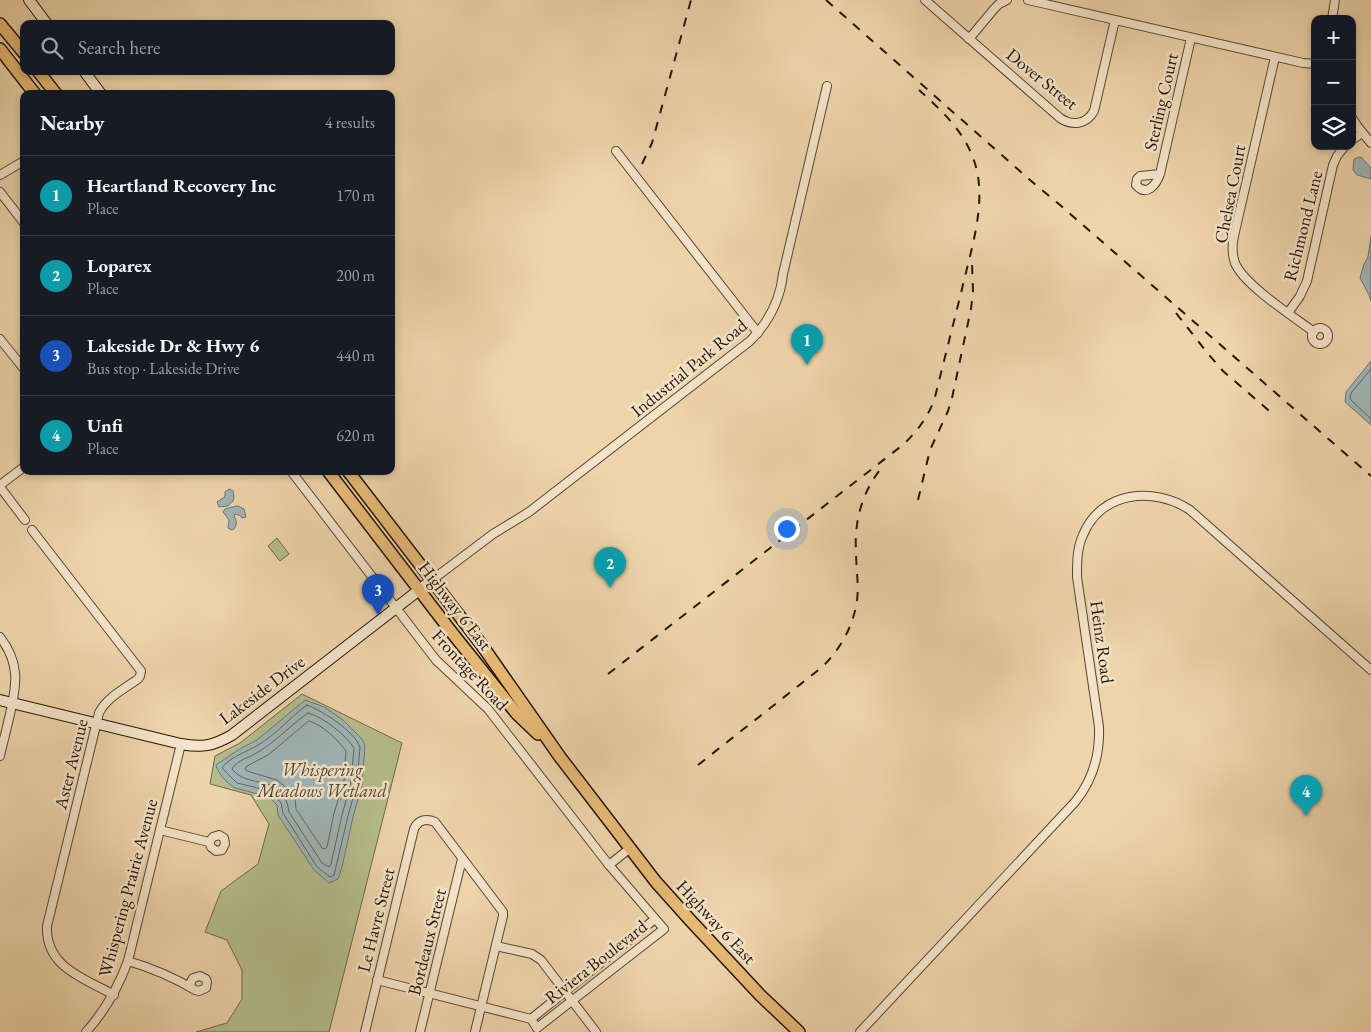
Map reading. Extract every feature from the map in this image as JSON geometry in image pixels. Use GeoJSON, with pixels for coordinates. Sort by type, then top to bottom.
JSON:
{"type":"FeatureCollection","features":[{"type":"Feature","properties":{"kind":"main road"},"geometry":{"type":"LineString","coordinates":[[0,24],[20,48]]}},
{"type":"Feature","properties":{"kind":"main road"},"geometry":{"type":"LineString","coordinates":[[0,49],[20,75]]}},
{"type":"Feature","properties":{"kind":"main road"},"geometry":{"type":"LineString","coordinates":[[20,75],[32,90]]}},
{"type":"Feature","properties":{"kind":"main road"},"geometry":{"type":"LineString","coordinates":[[41,75],[53,90]]}},
{"type":"Feature","properties":{"kind":"main road","name":"Highway 6 East"},"geometry":{"type":"LineString","coordinates":[[331,475],[517,714],[560,757]]}},
{"type":"Feature","properties":{"kind":"main road","name":"Highway 6 East"},"geometry":{"type":"LineString","coordinates":[[351,475],[482,644],[560,757],[629,849],[690,920],[760,995],[799,1032]]}},
{"type":"Feature","properties":{"kind":"street"},"geometry":{"type":"LineString","coordinates":[[29,0],[44,20]]}},
{"type":"Feature","properties":{"kind":"street","name":"Dover Street"},"geometry":{"type":"LineString","coordinates":[[925,0],[1060,118],[1068,122],[1078,123],[1089,118],[1094,111],[1115,20]]}},
{"type":"Feature","properties":{"kind":"street"},"geometry":{"type":"LineString","coordinates":[[969,39],[999,4],[1007,0]]}},
{"type":"Feature","properties":{"kind":"street"},"geometry":{"type":"LineString","coordinates":[[1028,0],[1311,64]]}},
{"type":"Feature","properties":{"kind":"street"},"geometry":{"type":"LineString","coordinates":[[1333,15],[1335,0]]}},
{"type":"Feature","properties":{"kind":"street","name":"Sterling Court"},"geometry":{"type":"LineString","coordinates":[[1160,174],[1191,38]]}},
{"type":"Feature","properties":{"kind":"street","name":"Chelsea Court"},"geometry":{"type":"LineString","coordinates":[[1275,57],[1232,250],[1235,264],[1244,277],[1314,332]]}},
{"type":"Feature","properties":{"kind":"street"},"geometry":{"type":"LineString","coordinates":[[87,75],[98,90]]}},
{"type":"Feature","properties":{"kind":"street","name":"Industrial Park Road"},"geometry":{"type":"LineString","coordinates":[[432,580],[493,534],[529,512],[758,333],[769,318],[779,295],[827,86]]}},
{"type":"Feature","properties":{"kind":"street"},"geometry":{"type":"LineString","coordinates":[[1356,124],[1371,143]]}},
{"type":"Feature","properties":{"kind":"street"},"geometry":{"type":"LineString","coordinates":[[1356,137],[1362,133]]}},
{"type":"Feature","properties":{"kind":"street","name":"Richmond Lane"},"geometry":{"type":"LineString","coordinates":[[1288,313],[1304,289],[1333,165],[1342,150]]}},
{"type":"Feature","properties":{"kind":"street"},"geometry":{"type":"LineString","coordinates":[[616,152],[758,333]]}},
{"type":"Feature","properties":{"kind":"street"},"geometry":{"type":"LineString","coordinates":[[0,175],[20,163]]}},
{"type":"Feature","properties":{"kind":"street"},"geometry":{"type":"LineString","coordinates":[[0,192],[20,218]]}},
{"type":"Feature","properties":{"kind":"street"},"geometry":{"type":"LineString","coordinates":[[0,339],[20,364]]}},
{"type":"Feature","properties":{"kind":"street"},"geometry":{"type":"LineString","coordinates":[[20,470],[0,486],[25,520]]}},
{"type":"Feature","properties":{"kind":"street","name":"Frontage Road"},"geometry":{"type":"LineString","coordinates":[[294,475],[436,660],[488,709],[609,865]]}},
{"type":"Feature","properties":{"kind":"street","name":"Heinz Road"},"geometry":{"type":"LineString","coordinates":[[860,1032],[1075,802],[1083,792],[1093,773],[1098,751],[1100,727],[1077,577],[1077,565],[1083,534],[1092,520],[1104,508],[1118,500],[1140,495],[1160,496],[1182,504],[1371,670]]}},
{"type":"Feature","properties":{"kind":"street","name":"Aster Avenue"},"geometry":{"type":"LineString","coordinates":[[32,530],[141,671],[138,679],[102,706],[46,926],[46,934],[51,951],[61,964],[114,995]]}},
{"type":"Feature","properties":{"kind":"street","name":"Lakeside Drive"},"geometry":{"type":"LineString","coordinates":[[0,700],[180,744],[196,747],[217,743],[232,736],[432,580]]}},
{"type":"Feature","properties":{"kind":"street"},"geometry":{"type":"LineString","coordinates":[[0,638],[7,646],[15,666],[16,682],[13,703],[0,756]]}},
{"type":"Feature","properties":{"kind":"street","name":"Whispering Prairie Avenue"},"geometry":{"type":"LineString","coordinates":[[86,1032],[114,995],[128,961],[180,744]]}},
{"type":"Feature","properties":{"kind":"street","name":"Le Havre Street"},"geometry":{"type":"LineString","coordinates":[[365,1032],[414,829],[419,822],[431,820],[435,822],[462,858]]}},
{"type":"Feature","properties":{"kind":"street"},"geometry":{"type":"LineString","coordinates":[[160,830],[209,842]]}},
{"type":"Feature","properties":{"kind":"street"},"geometry":{"type":"LineString","coordinates":[[609,865],[629,849]]}},
{"type":"Feature","properties":{"kind":"street"},"geometry":{"type":"LineString","coordinates":[[462,858],[503,912],[475,1032]]}},
{"type":"Feature","properties":{"kind":"street","name":"Bordeaux Street"},"geometry":{"type":"LineString","coordinates":[[420,1032],[462,858]]}},
{"type":"Feature","properties":{"kind":"street","name":"Riviera Boulevard"},"geometry":{"type":"LineString","coordinates":[[537,1030],[572,1000],[664,929],[609,865]]}},
{"type":"Feature","properties":{"kind":"street","name":"Riviera Boulevard"},"geometry":{"type":"LineString","coordinates":[[531,1019],[655,919]]}},
{"type":"Feature","properties":{"kind":"street"},"geometry":{"type":"LineString","coordinates":[[496,946],[537,957],[596,1032]]}},
{"type":"Feature","properties":{"kind":"street"},"geometry":{"type":"LineString","coordinates":[[128,961],[166,974],[190,987]]}},
{"type":"Feature","properties":{"kind":"street"},"geometry":{"type":"LineString","coordinates":[[377,980],[531,1019],[537,1030]]}},
{"type":"Feature","properties":{"kind":"green space"},"geometry":{"type":"Polygon","coordinates":[[[277,538],[289,554],[280,561],[268,546],[277,538]]]}},
{"type":"Feature","properties":{"kind":"green space","name":"Whispering Meadows Wetland"},"geometry":{"type":"Polygon","coordinates":[[[302,694],[402,743],[329,1032],[196,1032],[227,1023],[242,999],[242,970],[227,940],[205,932],[221,891],[258,864],[269,824],[251,795],[210,784],[215,756],[240,743],[302,694]]]}},
{"type":"Feature","properties":{"kind":"water"},"geometry":{"type":"Polygon","coordinates":[[[1359,157],[1371,168],[1371,179],[1357,175],[1353,170],[1354,159],[1359,157]]]}},
{"type":"Feature","properties":{"kind":"water"},"geometry":{"type":"Polygon","coordinates":[[[1371,236],[1371,301],[1360,278],[1368,257],[1371,236]]]}},
{"type":"Feature","properties":{"kind":"water"},"geometry":{"type":"Polygon","coordinates":[[[1371,361],[1371,425],[1345,402],[1346,392],[1371,361]]]}},
{"type":"Feature","properties":{"kind":"water"},"geometry":{"type":"Polygon","coordinates":[[[229,489],[233,491],[233,501],[228,506],[219,507],[217,502],[225,497],[225,492],[229,489]]]}},
{"type":"Feature","properties":{"kind":"water"},"geometry":{"type":"Polygon","coordinates":[[[236,506],[244,509],[246,517],[242,518],[235,514],[236,524],[232,530],[228,528],[229,520],[223,512],[225,509],[236,506]]]}},
{"type":"Feature","properties":{"kind":"water"},"geometry":{"type":"Polygon","coordinates":[[[305,700],[324,707],[343,720],[362,739],[365,746],[362,784],[342,867],[338,879],[329,883],[314,870],[278,815],[277,805],[269,797],[235,788],[223,778],[216,765],[257,740],[305,700]]]}},
{"type":"Feature","properties":{"kind":"railway"},"geometry":{"type":"LineString","coordinates":[[642,164],[652,143],[691,0]]}},
{"type":"Feature","properties":{"kind":"railway"},"geometry":{"type":"LineString","coordinates":[[826,0],[1371,476]]}},
{"type":"Feature","properties":{"kind":"railway"},"geometry":{"type":"LineString","coordinates":[[608,674],[904,444],[930,410],[935,397],[974,241],[979,206],[979,190],[977,173],[969,148],[943,112],[919,90]]}},
{"type":"Feature","properties":{"kind":"railway"},"geometry":{"type":"LineString","coordinates":[[918,500],[930,450],[952,398],[971,309],[973,291],[972,263]]}},
{"type":"Feature","properties":{"kind":"railway"},"geometry":{"type":"LineString","coordinates":[[1176,313],[1223,371],[1274,415]]}},
{"type":"Feature","properties":{"kind":"railway"},"geometry":{"type":"LineString","coordinates":[[698,765],[821,668],[845,638],[857,601],[856,539],[858,516],[870,484],[884,465]]}},
{"type":"Feature","properties":{"kind":"place","name":"Heartland Recovery Inc"},"geometry":{"type":"Point","coordinates":[807,365]}},
{"type":"Feature","properties":{"kind":"place","name":"Loparex"},"geometry":{"type":"Point","coordinates":[610,588]}},
{"type":"Feature","properties":{"kind":"place","name":"Lakeside Dr & Hwy 6"},"geometry":{"type":"Point","coordinates":[378,615]}},
{"type":"Feature","properties":{"kind":"place","name":"Unfi"},"geometry":{"type":"Point","coordinates":[1306,816]}}]}
